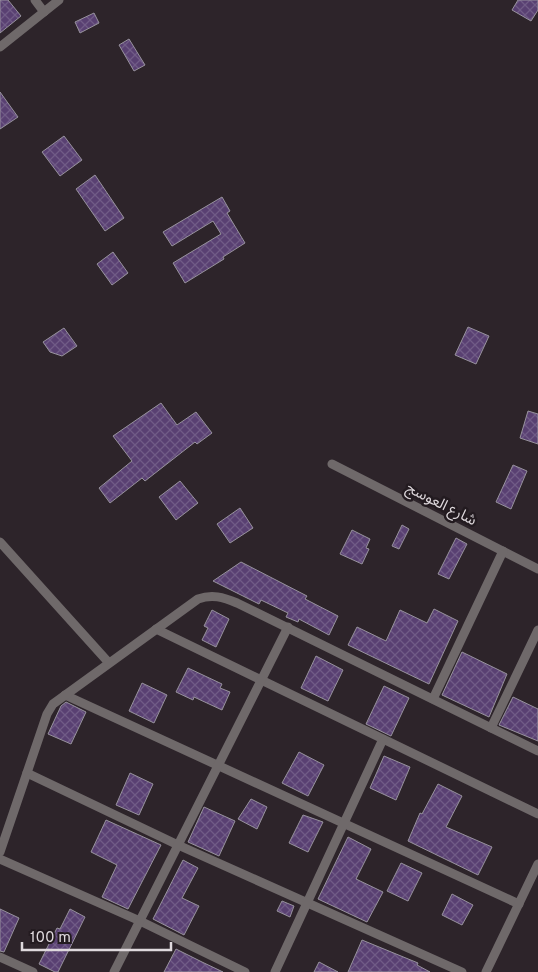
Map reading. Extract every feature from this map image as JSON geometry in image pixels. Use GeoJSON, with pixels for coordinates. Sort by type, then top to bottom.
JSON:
{"type":"FeatureCollection","features":[{"type":"Feature","properties":{"kind":"street"},"geometry":{"type":"LineString","coordinates":[[34,0],[44,12]]}},
{"type":"Feature","properties":{"kind":"street"},"geometry":{"type":"LineString","coordinates":[[0,47],[59,0]]}},
{"type":"Feature","properties":{"kind":"street","name":"شارع العوسج"},"geometry":{"type":"LineString","coordinates":[[332,464],[538,569]]}},
{"type":"Feature","properties":{"kind":"street"},"geometry":{"type":"LineString","coordinates":[[0,542],[109,663]]}},
{"type":"Feature","properties":{"kind":"street"},"geometry":{"type":"LineString","coordinates":[[433,699],[503,551]]}},
{"type":"Feature","properties":{"kind":"street"},"geometry":{"type":"LineString","coordinates":[[0,852],[50,709],[65,695],[109,663],[198,599],[206,596],[215,596],[236,602],[538,751]]}},
{"type":"Feature","properties":{"kind":"street"},"geometry":{"type":"LineString","coordinates":[[114,972],[288,627]]}},
{"type":"Feature","properties":{"kind":"street"},"geometry":{"type":"LineString","coordinates":[[156,629],[538,814]]}},
{"type":"Feature","properties":{"kind":"street"},"geometry":{"type":"LineString","coordinates":[[491,728],[538,630]]}},
{"type":"Feature","properties":{"kind":"street"},"geometry":{"type":"LineString","coordinates":[[65,695],[519,904]]}},
{"type":"Feature","properties":{"kind":"street"},"geometry":{"type":"LineString","coordinates":[[275,972],[383,739]]}},
{"type":"Feature","properties":{"kind":"street"},"geometry":{"type":"LineString","coordinates":[[27,773],[178,845],[462,972]]}},
{"type":"Feature","properties":{"kind":"street"},"geometry":{"type":"LineString","coordinates":[[0,859],[140,921],[245,972]]}},
{"type":"Feature","properties":{"kind":"street"},"geometry":{"type":"LineString","coordinates":[[486,972],[538,864]]}},
{"type":"Feature","properties":{"kind":"street"},"geometry":{"type":"LineString","coordinates":[[0,957],[33,972]]}},
{"type":"Feature","properties":{"kind":"building"},"geometry":{"type":"Polygon","coordinates":[[[0,0],[8,0],[21,16],[0,33],[0,0]]]}},
{"type":"Feature","properties":{"kind":"building"},"geometry":{"type":"Polygon","coordinates":[[[518,0],[538,0],[538,10],[531,21],[512,10],[518,0]]]}},
{"type":"Feature","properties":{"kind":"building"},"geometry":{"type":"Polygon","coordinates":[[[94,13],[99,23],[80,33],[75,22],[94,13]]]}},
{"type":"Feature","properties":{"kind":"building"},"geometry":{"type":"Polygon","coordinates":[[[129,39],[145,65],[134,71],[119,45],[129,39]]]}},
{"type":"Feature","properties":{"kind":"building"},"geometry":{"type":"Polygon","coordinates":[[[0,92],[18,117],[0,129],[0,92]]]}},
{"type":"Feature","properties":{"kind":"building"},"geometry":{"type":"Polygon","coordinates":[[[64,136],[82,160],[60,176],[42,152],[64,136]]]}},
{"type":"Feature","properties":{"kind":"building"},"geometry":{"type":"Polygon","coordinates":[[[95,175],[124,218],[105,231],[76,189],[95,175]]]}},
{"type":"Feature","properties":{"kind":"building"},"geometry":{"type":"Polygon","coordinates":[[[222,197],[230,211],[227,213],[245,243],[223,257],[224,259],[185,283],[173,263],[221,234],[213,221],[172,246],[163,232],[222,197]]]}},
{"type":"Feature","properties":{"kind":"building"},"geometry":{"type":"Polygon","coordinates":[[[113,252],[128,273],[112,285],[97,264],[113,252]]]}},
{"type":"Feature","properties":{"kind":"building"},"geometry":{"type":"Polygon","coordinates":[[[468,327],[489,336],[476,364],[455,355],[468,327]]]}},
{"type":"Feature","properties":{"kind":"building"},"geometry":{"type":"Polygon","coordinates":[[[64,328],[77,346],[62,356],[50,352],[43,342],[64,328]]]}},
{"type":"Feature","properties":{"kind":"building"},"geometry":{"type":"Polygon","coordinates":[[[161,403],[177,425],[196,412],[212,433],[197,444],[195,442],[145,481],[142,478],[110,503],[99,488],[132,461],[113,436],[161,403]]]}},
{"type":"Feature","properties":{"kind":"building"},"geometry":{"type":"Polygon","coordinates":[[[528,411],[538,414],[538,444],[520,438],[528,411]]]}},
{"type":"Feature","properties":{"kind":"building"},"geometry":{"type":"Polygon","coordinates":[[[513,465],[527,471],[511,509],[496,502],[513,465]]]}},
{"type":"Feature","properties":{"kind":"building"},"geometry":{"type":"Polygon","coordinates":[[[180,481],[198,503],[176,520],[159,497],[180,481]]]}},
{"type":"Feature","properties":{"kind":"building"},"geometry":{"type":"Polygon","coordinates":[[[240,508],[253,528],[230,543],[217,524],[240,508]]]}},
{"type":"Feature","properties":{"kind":"building"},"geometry":{"type":"Polygon","coordinates":[[[402,525],[409,529],[399,549],[392,546],[402,525]]]}},
{"type":"Feature","properties":{"kind":"building"},"geometry":{"type":"Polygon","coordinates":[[[352,530],[370,539],[366,548],[369,549],[362,564],[340,554],[352,530]]]}},
{"type":"Feature","properties":{"kind":"building"},"geometry":{"type":"Polygon","coordinates":[[[456,538],[467,544],[449,579],[438,574],[456,538]]]}},
{"type":"Feature","properties":{"kind":"building"},"geometry":{"type":"Polygon","coordinates":[[[241,562],[307,596],[305,599],[338,616],[329,635],[299,619],[298,622],[286,617],[288,613],[261,600],[259,604],[213,581],[241,562]]]}},
{"type":"Feature","properties":{"kind":"building"},"geometry":{"type":"Polygon","coordinates":[[[434,609],[458,621],[429,684],[348,645],[357,627],[386,641],[400,610],[427,623],[434,609]]]}},
{"type":"Feature","properties":{"kind":"building"},"geometry":{"type":"Polygon","coordinates":[[[212,610],[229,619],[216,647],[202,640],[208,628],[204,626],[212,610]]]}},
{"type":"Feature","properties":{"kind":"building"},"geometry":{"type":"Polygon","coordinates":[[[462,652],[507,674],[489,717],[442,695],[462,652]]]}},
{"type":"Feature","properties":{"kind":"building"},"geometry":{"type":"Polygon","coordinates":[[[316,656],[343,670],[328,701],[301,688],[316,656]]]}},
{"type":"Feature","properties":{"kind":"building"},"geometry":{"type":"Polygon","coordinates":[[[188,668],[222,684],[220,688],[230,692],[222,710],[194,697],[193,700],[176,692],[188,668]]]}},
{"type":"Feature","properties":{"kind":"building"},"geometry":{"type":"Polygon","coordinates":[[[142,683],[167,695],[154,723],[129,711],[142,683]]]}},
{"type":"Feature","properties":{"kind":"building"},"geometry":{"type":"Polygon","coordinates":[[[384,686],[409,698],[391,736],[366,724],[384,686]]]}},
{"type":"Feature","properties":{"kind":"building"},"geometry":{"type":"Polygon","coordinates":[[[513,697],[538,709],[538,741],[499,725],[513,697]]]}},
{"type":"Feature","properties":{"kind":"building"},"geometry":{"type":"Polygon","coordinates":[[[66,702],[86,712],[71,744],[48,734],[61,706],[66,702]]]}},
{"type":"Feature","properties":{"kind":"building"},"geometry":{"type":"Polygon","coordinates":[[[299,752],[324,765],[308,796],[282,783],[299,752]]]}},
{"type":"Feature","properties":{"kind":"building"},"geometry":{"type":"Polygon","coordinates":[[[384,756],[410,767],[396,800],[370,788],[384,756]]]}},
{"type":"Feature","properties":{"kind":"building"},"geometry":{"type":"Polygon","coordinates":[[[130,773],[153,784],[139,815],[116,805],[130,773]]]}},
{"type":"Feature","properties":{"kind":"building"},"geometry":{"type":"Polygon","coordinates":[[[438,784],[462,796],[446,827],[492,847],[478,875],[408,841],[420,813],[422,814],[438,784]]]}},
{"type":"Feature","properties":{"kind":"building"},"geometry":{"type":"Polygon","coordinates":[[[251,799],[267,807],[257,829],[238,819],[251,799]]]}},
{"type":"Feature","properties":{"kind":"building"},"geometry":{"type":"Polygon","coordinates":[[[204,807],[235,821],[219,856],[188,842],[204,807]]]}},
{"type":"Feature","properties":{"kind":"building"},"geometry":{"type":"Polygon","coordinates":[[[303,815],[323,822],[308,852],[289,843],[303,815]]]}},
{"type":"Feature","properties":{"kind":"building"},"geometry":{"type":"Polygon","coordinates":[[[106,820],[161,845],[128,909],[102,897],[117,865],[91,852],[106,820]]]}},
{"type":"Feature","properties":{"kind":"building"},"geometry":{"type":"Polygon","coordinates":[[[348,837],[371,849],[356,879],[383,892],[367,922],[318,899],[348,837]]]}},
{"type":"Feature","properties":{"kind":"building"},"geometry":{"type":"Polygon","coordinates":[[[183,860],[198,868],[182,898],[199,906],[184,935],[153,919],[183,860]]]}},
{"type":"Feature","properties":{"kind":"building"},"geometry":{"type":"Polygon","coordinates":[[[401,863],[422,873],[408,901],[387,891],[401,863]]]}},
{"type":"Feature","properties":{"kind":"building"},"geometry":{"type":"Polygon","coordinates":[[[452,894],[473,905],[462,925],[442,915],[452,894]]]}},
{"type":"Feature","properties":{"kind":"building"},"geometry":{"type":"Polygon","coordinates":[[[282,901],[294,906],[290,917],[277,911],[282,901]]]}},
{"type":"Feature","properties":{"kind":"building"},"geometry":{"type":"Polygon","coordinates":[[[0,909],[19,918],[4,952],[0,951],[0,909]]]}},
{"type":"Feature","properties":{"kind":"building"},"geometry":{"type":"Polygon","coordinates":[[[70,909],[85,917],[58,972],[55,972],[39,964],[57,928],[60,929],[70,909]]]}},
{"type":"Feature","properties":{"kind":"building"},"geometry":{"type":"Polygon","coordinates":[[[362,940],[418,963],[417,965],[430,972],[348,972],[362,940]]]}},
{"type":"Feature","properties":{"kind":"building"},"geometry":{"type":"Polygon","coordinates":[[[176,949],[202,962],[223,972],[164,972],[176,949]]]}},
{"type":"Feature","properties":{"kind":"building"},"geometry":{"type":"Polygon","coordinates":[[[319,962],[338,972],[314,972],[319,962]]]}}]}
